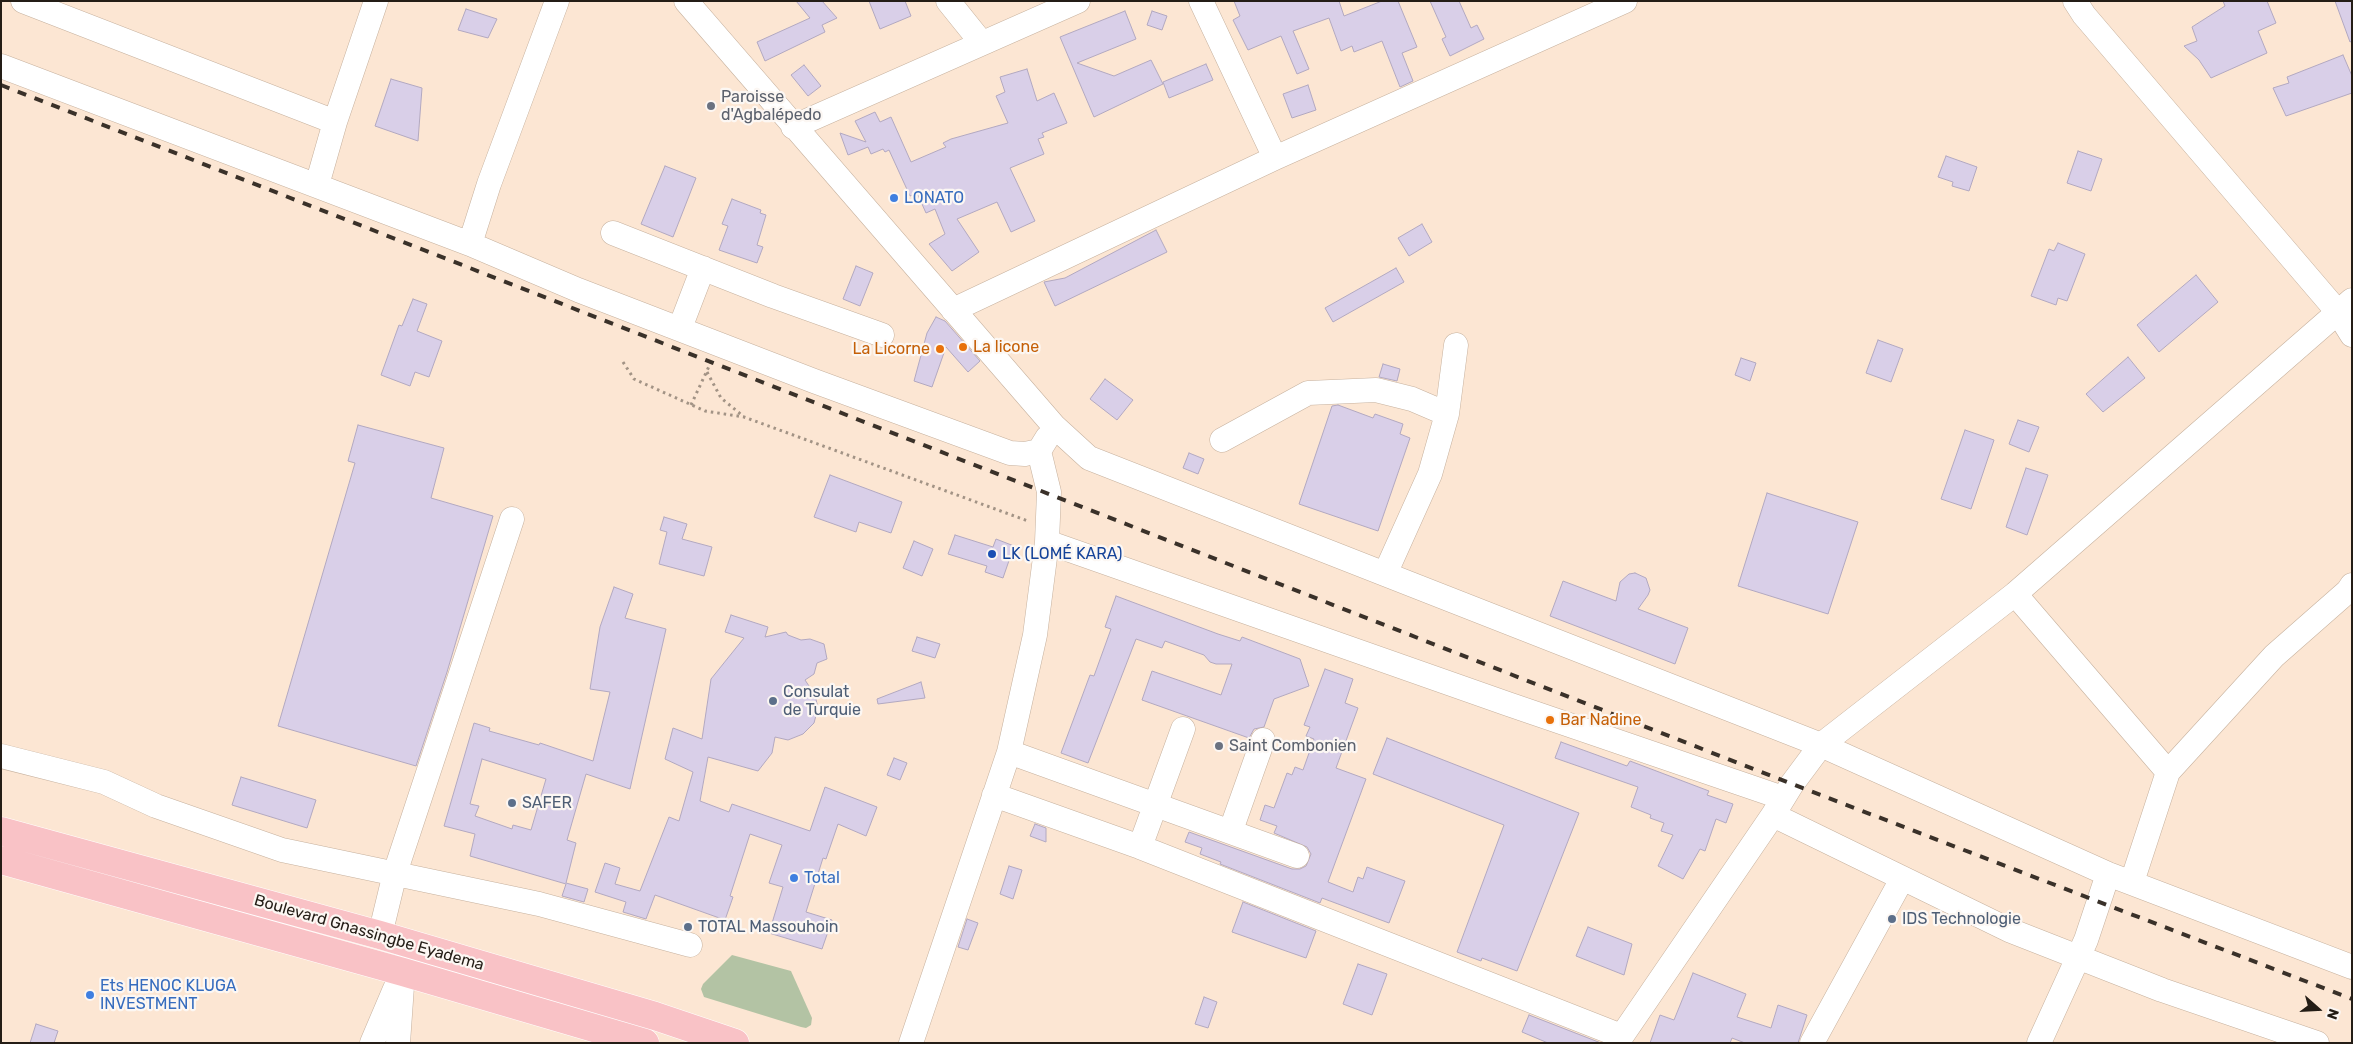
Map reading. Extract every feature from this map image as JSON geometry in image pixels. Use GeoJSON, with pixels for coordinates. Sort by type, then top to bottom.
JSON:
{"type":"FeatureCollection","features":[{"type":"Feature","properties":{"kind":"highway","name":"Boulevard Gnassingbe Eyadema"},"geometry":{"type":"LineString","coordinates":[[1,831],[380,935],[655,1016],[735,1043]]}},
{"type":"Feature","properties":{"kind":"highway","name":"Boulevard Gnassingbe Eyadema"},"geometry":{"type":"LineString","coordinates":[[1,860],[403,972],[645,1043]]}},
{"type":"Feature","properties":{"kind":"street"},"geometry":{"type":"LineString","coordinates":[[23,1],[335,122]]}},
{"type":"Feature","properties":{"kind":"street"},"geometry":{"type":"LineString","coordinates":[[317,184],[335,122],[376,1]]}},
{"type":"Feature","properties":{"kind":"street"},"geometry":{"type":"LineString","coordinates":[[470,244],[489,184],[557,1]]}},
{"type":"Feature","properties":{"kind":"street"},"geometry":{"type":"LineString","coordinates":[[686,1],[793,127],[1054,426],[1089,458],[1821,745],[2108,874],[2352,967]]}},
{"type":"Feature","properties":{"kind":"street"},"geometry":{"type":"LineString","coordinates":[[948,1],[982,42]]}},
{"type":"Feature","properties":{"kind":"street"},"geometry":{"type":"LineString","coordinates":[[793,127],[1078,1]]}},
{"type":"Feature","properties":{"kind":"street"},"geometry":{"type":"LineString","coordinates":[[1201,1],[1275,158]]}},
{"type":"Feature","properties":{"kind":"street"},"geometry":{"type":"LineString","coordinates":[[953,310],[1275,158],[1575,11],[1625,1]]}},
{"type":"Feature","properties":{"kind":"street"},"geometry":{"type":"LineString","coordinates":[[2075,1],[2084,15],[2344,306],[2352,335]]}},
{"type":"Feature","properties":{"kind":"street"},"geometry":{"type":"LineString","coordinates":[[1,66],[317,184],[470,244],[578,290],[814,381],[1010,453],[1024,454],[1039,451]]}},
{"type":"Feature","properties":{"kind":"street"},"geometry":{"type":"LineString","coordinates":[[613,232],[882,335]]}},
{"type":"Feature","properties":{"kind":"street"},"geometry":{"type":"LineString","coordinates":[[680,328],[703,268]]}},
{"type":"Feature","properties":{"kind":"street"},"geometry":{"type":"LineString","coordinates":[[994,794],[1140,847],[1619,1039],[1821,745],[2015,594],[2344,306]]}},
{"type":"Feature","properties":{"kind":"street"},"geometry":{"type":"LineString","coordinates":[[1385,574],[1430,474],[1447,414],[1456,345]]}},
{"type":"Feature","properties":{"kind":"street"},"geometry":{"type":"LineString","coordinates":[[1222,440],[1308,393],[1376,390],[1412,399],[1447,414]]}},
{"type":"Feature","properties":{"kind":"street"},"geometry":{"type":"LineString","coordinates":[[911,1043],[1009,752],[1035,635],[1047,535],[1049,492],[1039,451],[1054,426]]}},
{"type":"Feature","properties":{"kind":"street"},"geometry":{"type":"LineString","coordinates":[[380,935],[395,873],[512,519]]}},
{"type":"Feature","properties":{"kind":"street"},"geometry":{"type":"LineString","coordinates":[[1047,535],[1508,704],[1778,807],[1902,879],[2009,930],[2078,959],[2162,990],[2317,1043]]}},
{"type":"Feature","properties":{"kind":"street"},"geometry":{"type":"LineString","coordinates":[[2132,882],[2168,772],[2274,656],[2351,590]]}},
{"type":"Feature","properties":{"kind":"street"},"geometry":{"type":"LineString","coordinates":[[2015,594],[2168,772]]}},
{"type":"Feature","properties":{"kind":"street"},"geometry":{"type":"LineString","coordinates":[[1140,847],[1183,729]]}},
{"type":"Feature","properties":{"kind":"street"},"geometry":{"type":"LineString","coordinates":[[1231,830],[1264,740]]}},
{"type":"Feature","properties":{"kind":"street"},"geometry":{"type":"LineString","coordinates":[[1009,752],[1231,830],[1297,856]]}},
{"type":"Feature","properties":{"kind":"street"},"geometry":{"type":"LineString","coordinates":[[1,756],[104,782],[156,806],[282,850],[539,904],[690,945]]}},
{"type":"Feature","properties":{"kind":"street"},"geometry":{"type":"LineString","coordinates":[[2039,1043],[2078,959],[2108,874]]}},
{"type":"Feature","properties":{"kind":"street"},"geometry":{"type":"LineString","coordinates":[[1812,1043],[1902,879]]}},
{"type":"Feature","properties":{"kind":"street"},"geometry":{"type":"LineString","coordinates":[[372,1043],[403,972],[410,944]]}},
{"type":"Feature","properties":{"kind":"street"},"geometry":{"type":"LineString","coordinates":[[400,1042],[403,972]]}},
{"type":"Feature","properties":{"kind":"path"},"geometry":{"type":"LineString","coordinates":[[691,405],[716,342]]}},
{"type":"Feature","properties":{"kind":"path"},"geometry":{"type":"LineString","coordinates":[[623,362],[634,379],[705,411],[744,417],[967,500],[1047,535]]}},
{"type":"Feature","properties":{"kind":"path"},"geometry":{"type":"LineString","coordinates":[[706,371],[721,398],[744,417]]}},
{"type":"Feature","properties":{"kind":"green space"},"geometry":{"type":"Polygon","coordinates":[[[732,955],[791,971],[812,1018],[811,1025],[806,1028],[801,1027],[704,997],[701,989],[703,984],[732,955]]]}},
{"type":"Feature","properties":{"kind":"building"},"geometry":{"type":"Polygon","coordinates":[[[796,1],[822,1],[837,18],[822,25],[825,32],[765,61],[757,42],[810,18],[796,1]]]}},
{"type":"Feature","properties":{"kind":"building"},"geometry":{"type":"Polygon","coordinates":[[[869,1],[905,1],[911,16],[880,29],[869,1]]]}},
{"type":"Feature","properties":{"kind":"building"},"geometry":{"type":"Polygon","coordinates":[[[1234,1],[1339,1],[1344,16],[1382,1],[1398,1],[1417,47],[1402,53],[1413,81],[1400,87],[1382,41],[1354,52],[1352,46],[1341,51],[1329,18],[1293,31],[1309,69],[1297,74],[1281,36],[1248,50],[1233,20],[1240,16],[1234,1]]]}},
{"type":"Feature","properties":{"kind":"building"},"geometry":{"type":"Polygon","coordinates":[[[1430,1],[1459,1],[1471,28],[1477,25],[1484,39],[1450,56],[1442,39],[1446,37],[1430,1]]]}},
{"type":"Feature","properties":{"kind":"building"},"geometry":{"type":"Polygon","coordinates":[[[2223,1],[2267,1],[2276,23],[2258,31],[2267,53],[2211,78],[2199,60],[2184,46],[2197,41],[2192,27],[2225,6],[2223,1]]]}},
{"type":"Feature","properties":{"kind":"building"},"geometry":{"type":"Polygon","coordinates":[[[2335,1],[2352,1],[2352,41],[2350,42],[2335,1]]]}},
{"type":"Feature","properties":{"kind":"building"},"geometry":{"type":"Polygon","coordinates":[[[466,9],[497,19],[488,38],[458,30],[466,9]]]}},
{"type":"Feature","properties":{"kind":"building"},"geometry":{"type":"Polygon","coordinates":[[[1125,11],[1136,39],[1077,63],[1114,76],[1151,60],[1163,84],[1094,117],[1060,37],[1125,11]]]}},
{"type":"Feature","properties":{"kind":"building"},"geometry":{"type":"Polygon","coordinates":[[[1152,11],[1167,16],[1162,30],[1147,25],[1152,11]]]}},
{"type":"Feature","properties":{"kind":"building"},"geometry":{"type":"Polygon","coordinates":[[[2343,55],[2352,76],[2352,93],[2286,116],[2273,88],[2289,83],[2287,77],[2343,55]]]}},
{"type":"Feature","properties":{"kind":"building"},"geometry":{"type":"Polygon","coordinates":[[[1206,64],[1213,80],[1169,98],[1163,82],[1206,64]]]}},
{"type":"Feature","properties":{"kind":"building"},"geometry":{"type":"Polygon","coordinates":[[[804,65],[821,86],[808,96],[791,75],[804,65]]]}},
{"type":"Feature","properties":{"kind":"building"},"geometry":{"type":"Polygon","coordinates":[[[1027,69],[1037,101],[1054,93],[1067,123],[1042,133],[1044,137],[1038,139],[1044,154],[1010,168],[1035,221],[1011,232],[997,202],[957,219],[979,252],[952,271],[929,244],[945,234],[935,209],[926,213],[917,193],[910,196],[889,150],[885,152],[883,149],[871,154],[868,147],[848,155],[840,133],[866,142],[855,121],[875,112],[880,122],[891,117],[911,162],[946,147],[943,143],[951,139],[1008,123],[996,96],[1005,92],[1000,77],[1027,69]]]}},
{"type":"Feature","properties":{"kind":"building"},"geometry":{"type":"Polygon","coordinates":[[[391,79],[422,88],[418,141],[375,126],[391,79]]]}},
{"type":"Feature","properties":{"kind":"building"},"geometry":{"type":"Polygon","coordinates":[[[1308,85],[1316,110],[1292,118],[1283,94],[1308,85]]]}},
{"type":"Feature","properties":{"kind":"building"},"geometry":{"type":"Polygon","coordinates":[[[2078,151],[2102,159],[2091,191],[2067,183],[2078,151]]]}},
{"type":"Feature","properties":{"kind":"building"},"geometry":{"type":"Polygon","coordinates":[[[1946,156],[1977,167],[1969,191],[1952,186],[1953,182],[1938,177],[1946,156]]]}},
{"type":"Feature","properties":{"kind":"building"},"geometry":{"type":"Polygon","coordinates":[[[665,166],[696,178],[673,237],[641,224],[665,166]]]}},
{"type":"Feature","properties":{"kind":"building"},"geometry":{"type":"Polygon","coordinates":[[[732,199],[761,210],[760,213],[766,215],[757,245],[763,247],[757,263],[719,250],[728,226],[722,224],[732,199]]]}},
{"type":"Feature","properties":{"kind":"building"},"geometry":{"type":"Polygon","coordinates":[[[1422,224],[1432,242],[1409,256],[1398,238],[1422,224]]]}},
{"type":"Feature","properties":{"kind":"building"},"geometry":{"type":"Polygon","coordinates":[[[1156,230],[1167,252],[1055,306],[1044,282],[1065,278],[1156,230]]]}},
{"type":"Feature","properties":{"kind":"building"},"geometry":{"type":"Polygon","coordinates":[[[2058,243],[2085,254],[2067,301],[2058,298],[2056,305],[2031,296],[2049,249],[2054,251],[2058,243]]]}},
{"type":"Feature","properties":{"kind":"building"},"geometry":{"type":"Polygon","coordinates":[[[856,266],[873,273],[860,306],[843,299],[856,266]]]}},
{"type":"Feature","properties":{"kind":"building"},"geometry":{"type":"Polygon","coordinates":[[[1396,268],[1404,282],[1333,322],[1325,308],[1396,268]]]}},
{"type":"Feature","properties":{"kind":"building"},"geometry":{"type":"Polygon","coordinates":[[[2196,275],[2218,302],[2159,352],[2137,325],[2196,275]]]}},
{"type":"Feature","properties":{"kind":"building"},"geometry":{"type":"Polygon","coordinates":[[[413,299],[427,304],[417,331],[442,341],[429,377],[415,372],[410,386],[381,375],[399,325],[402,326],[413,299]]]}},
{"type":"Feature","properties":{"kind":"building"},"geometry":{"type":"Polygon","coordinates":[[[936,317],[945,321],[980,361],[968,372],[946,347],[932,387],[914,381],[927,333],[936,317]]]}},
{"type":"Feature","properties":{"kind":"building"},"geometry":{"type":"Polygon","coordinates":[[[1878,340],[1903,349],[1891,382],[1866,373],[1878,340]]]}},
{"type":"Feature","properties":{"kind":"building"},"geometry":{"type":"Polygon","coordinates":[[[2128,357],[2145,378],[2103,412],[2086,394],[2128,357]]]}},
{"type":"Feature","properties":{"kind":"building"},"geometry":{"type":"Polygon","coordinates":[[[1741,358],[1756,363],[1750,381],[1735,375],[1741,358]]]}},
{"type":"Feature","properties":{"kind":"building"},"geometry":{"type":"Polygon","coordinates":[[[1383,364],[1400,369],[1397,381],[1379,377],[1383,364]]]}},
{"type":"Feature","properties":{"kind":"building"},"geometry":{"type":"Polygon","coordinates":[[[1105,379],[1133,400],[1117,420],[1090,399],[1105,379]]]}},
{"type":"Feature","properties":{"kind":"building"},"geometry":{"type":"Polygon","coordinates":[[[1338,405],[1373,418],[1375,414],[1403,424],[1400,434],[1410,438],[1378,531],[1299,504],[1332,406],[1338,405]]]}},
{"type":"Feature","properties":{"kind":"building"},"geometry":{"type":"Polygon","coordinates":[[[2018,420],[2039,427],[2029,452],[2009,444],[2018,420]]]}},
{"type":"Feature","properties":{"kind":"building"},"geometry":{"type":"Polygon","coordinates":[[[358,425],[444,448],[431,498],[493,516],[447,672],[416,766],[278,726],[355,463],[348,461],[358,425]]]}},
{"type":"Feature","properties":{"kind":"building"},"geometry":{"type":"Polygon","coordinates":[[[1965,430],[1994,440],[1971,509],[1941,499],[1965,430]]]}},
{"type":"Feature","properties":{"kind":"building"},"geometry":{"type":"Polygon","coordinates":[[[1189,453],[1204,459],[1198,474],[1183,468],[1189,453]]]}},
{"type":"Feature","properties":{"kind":"building"},"geometry":{"type":"Polygon","coordinates":[[[2026,468],[2048,475],[2027,535],[2006,527],[2026,468]]]}},
{"type":"Feature","properties":{"kind":"building"},"geometry":{"type":"Polygon","coordinates":[[[830,475],[902,502],[891,533],[859,522],[856,532],[814,517],[830,475]]]}},
{"type":"Feature","properties":{"kind":"building"},"geometry":{"type":"Polygon","coordinates":[[[1767,493],[1858,522],[1828,614],[1738,586],[1767,493]]]}},
{"type":"Feature","properties":{"kind":"building"},"geometry":{"type":"Polygon","coordinates":[[[664,517],[687,524],[682,539],[712,547],[704,576],[659,564],[667,532],[660,530],[664,517]]]}},
{"type":"Feature","properties":{"kind":"building"},"geometry":{"type":"Polygon","coordinates":[[[955,535],[993,547],[996,539],[1014,546],[1003,578],[985,572],[987,566],[948,554],[955,535]]]}},
{"type":"Feature","properties":{"kind":"building"},"geometry":{"type":"Polygon","coordinates":[[[914,541],[933,549],[922,576],[903,568],[914,541]]]}},
{"type":"Feature","properties":{"kind":"building"},"geometry":{"type":"Polygon","coordinates":[[[1635,573],[1646,578],[1650,590],[1638,609],[1688,628],[1675,664],[1550,616],[1563,581],[1616,601],[1620,582],[1629,574],[1635,573]]]}},
{"type":"Feature","properties":{"kind":"building"},"geometry":{"type":"Polygon","coordinates":[[[614,587],[633,594],[625,618],[666,629],[630,789],[586,774],[567,840],[576,843],[566,883],[588,889],[584,902],[562,896],[566,884],[470,856],[475,834],[444,826],[474,723],[490,728],[489,731],[539,745],[540,743],[593,761],[610,692],[590,689],[600,627],[614,587]],[[482,759],[470,804],[479,806],[475,816],[512,829],[513,825],[531,830],[546,779],[482,759]]]}},
{"type":"Feature","properties":{"kind":"building"},"geometry":{"type":"Polygon","coordinates":[[[1116,596],[1218,634],[1240,641],[1242,637],[1300,659],[1309,686],[1274,699],[1264,727],[1254,729],[1249,738],[1142,700],[1152,671],[1221,695],[1232,664],[1210,662],[1204,655],[1165,641],[1162,648],[1136,639],[1088,763],[1061,753],[1090,675],[1094,676],[1111,629],[1105,627],[1116,596]]]}},
{"type":"Feature","properties":{"kind":"building"},"geometry":{"type":"Polygon","coordinates":[[[731,615],[768,627],[765,637],[786,632],[788,635],[801,640],[810,639],[824,644],[827,659],[817,663],[814,674],[805,680],[815,695],[818,708],[814,723],[803,734],[788,740],[775,737],[772,753],[758,771],[708,757],[700,801],[729,812],[732,804],[810,831],[825,787],[877,807],[866,836],[838,824],[826,859],[823,858],[806,912],[832,920],[822,949],[769,933],[783,887],[769,883],[782,845],[750,834],[730,896],[733,897],[725,920],[655,895],[646,919],[623,912],[626,902],[595,892],[605,863],[620,868],[615,884],[640,891],[669,817],[679,821],[693,772],[665,759],[673,728],[702,739],[711,679],[744,638],[725,632],[731,615]]]}},
{"type":"Feature","properties":{"kind":"building"},"geometry":{"type":"Polygon","coordinates":[[[917,637],[940,644],[935,658],[912,651],[917,637]]]}},
{"type":"Feature","properties":{"kind":"building"},"geometry":{"type":"Polygon","coordinates":[[[1325,669],[1353,679],[1345,703],[1358,708],[1336,768],[1366,779],[1328,882],[1353,892],[1358,877],[1363,879],[1367,867],[1405,881],[1389,923],[1322,898],[1320,903],[1220,864],[1221,862],[1200,854],[1202,848],[1185,842],[1189,832],[1292,869],[1300,869],[1306,866],[1311,854],[1307,847],[1274,833],[1277,826],[1260,820],[1265,805],[1274,808],[1287,773],[1292,775],[1295,767],[1303,770],[1314,739],[1306,736],[1310,727],[1304,725],[1325,669]]]}},
{"type":"Feature","properties":{"kind":"building"},"geometry":{"type":"Polygon","coordinates":[[[921,682],[925,698],[878,704],[877,699],[921,682]]]}},
{"type":"Feature","properties":{"kind":"building"},"geometry":{"type":"Polygon","coordinates":[[[1387,738],[1579,813],[1517,971],[1482,958],[1481,961],[1457,952],[1504,825],[1373,774],[1387,738]]]}},
{"type":"Feature","properties":{"kind":"building"},"geometry":{"type":"Polygon","coordinates":[[[1561,742],[1627,766],[1630,761],[1709,791],[1707,795],[1733,804],[1726,823],[1716,819],[1705,851],[1700,849],[1683,879],[1658,866],[1673,835],[1661,831],[1664,823],[1650,818],[1651,815],[1631,807],[1638,787],[1555,758],[1561,742]]]}},
{"type":"Feature","properties":{"kind":"building"},"geometry":{"type":"Polygon","coordinates":[[[894,758],[907,763],[900,780],[887,775],[894,758]]]}},
{"type":"Feature","properties":{"kind":"building"},"geometry":{"type":"Polygon","coordinates":[[[241,777],[316,800],[307,828],[232,805],[241,777]]]}},
{"type":"Feature","properties":{"kind":"building"},"geometry":{"type":"Polygon","coordinates":[[[1035,824],[1046,828],[1046,842],[1030,836],[1035,824]]]}},
{"type":"Feature","properties":{"kind":"building"},"geometry":{"type":"Polygon","coordinates":[[[1009,866],[1022,870],[1013,899],[1000,894],[1009,866]]]}},
{"type":"Feature","properties":{"kind":"building"},"geometry":{"type":"Polygon","coordinates":[[[1243,902],[1316,931],[1306,958],[1232,932],[1243,902]]]}},
{"type":"Feature","properties":{"kind":"building"},"geometry":{"type":"Polygon","coordinates":[[[967,919],[978,923],[968,950],[958,947],[967,919]]]}},
{"type":"Feature","properties":{"kind":"building"},"geometry":{"type":"Polygon","coordinates":[[[1588,927],[1632,944],[1624,975],[1576,956],[1588,927]]]}},
{"type":"Feature","properties":{"kind":"building"},"geometry":{"type":"Polygon","coordinates":[[[1358,964],[1387,974],[1372,1015],[1343,1004],[1358,964]]]}},
{"type":"Feature","properties":{"kind":"building"},"geometry":{"type":"Polygon","coordinates":[[[1693,973],[1746,994],[1737,1017],[1771,1028],[1778,1005],[1807,1015],[1798,1043],[1745,1043],[1732,1038],[1730,1043],[1650,1043],[1660,1015],[1674,1020],[1693,973]]]}},
{"type":"Feature","properties":{"kind":"building"},"geometry":{"type":"Polygon","coordinates":[[[1204,997],[1217,1002],[1208,1028],[1195,1024],[1204,997]]]}},
{"type":"Feature","properties":{"kind":"building"},"geometry":{"type":"Polygon","coordinates":[[[1529,1015],[1601,1043],[1548,1043],[1522,1032],[1529,1015]]]}},
{"type":"Feature","properties":{"kind":"building"},"geometry":{"type":"Polygon","coordinates":[[[36,1024],[58,1031],[54,1043],[30,1043],[36,1024]]]}},
{"type":"Feature","properties":{"kind":"railway"},"geometry":{"type":"LineString","coordinates":[[1,85],[1792,784],[2352,999]]}},
{"type":"Feature","properties":{"kind":"place","name":"Paroisse d'Agbalépedo"},"geometry":{"type":"Point","coordinates":[711,106]}},
{"type":"Feature","properties":{"kind":"place","name":"LONATO"},"geometry":{"type":"Point","coordinates":[894,198]}},
{"type":"Feature","properties":{"kind":"place","name":"La licone"},"geometry":{"type":"Point","coordinates":[963,347]}},
{"type":"Feature","properties":{"kind":"place","name":"La Licorne"},"geometry":{"type":"Point","coordinates":[940,349]}},
{"type":"Feature","properties":{"kind":"place","name":"LK (LOMÉ KARA)"},"geometry":{"type":"Point","coordinates":[992,554]}},
{"type":"Feature","properties":{"kind":"place","name":"Consulat de Turquie"},"geometry":{"type":"Point","coordinates":[773,701]}},
{"type":"Feature","properties":{"kind":"place","name":"Bar Nadine"},"geometry":{"type":"Point","coordinates":[1550,720]}},
{"type":"Feature","properties":{"kind":"place","name":"Saint Combonien"},"geometry":{"type":"Point","coordinates":[1219,746]}},
{"type":"Feature","properties":{"kind":"place","name":"SAFER"},"geometry":{"type":"Point","coordinates":[512,803]}},
{"type":"Feature","properties":{"kind":"place","name":"Total"},"geometry":{"type":"Point","coordinates":[794,878]}},
{"type":"Feature","properties":{"kind":"place","name":"IDS Technologie"},"geometry":{"type":"Point","coordinates":[1892,919]}},
{"type":"Feature","properties":{"kind":"place","name":"TOTAL Massouhoin"},"geometry":{"type":"Point","coordinates":[688,927]}},
{"type":"Feature","properties":{"kind":"place","name":"Ets HENOC KLUGA INVESTMENT"},"geometry":{"type":"Point","coordinates":[90,995]}}]}
